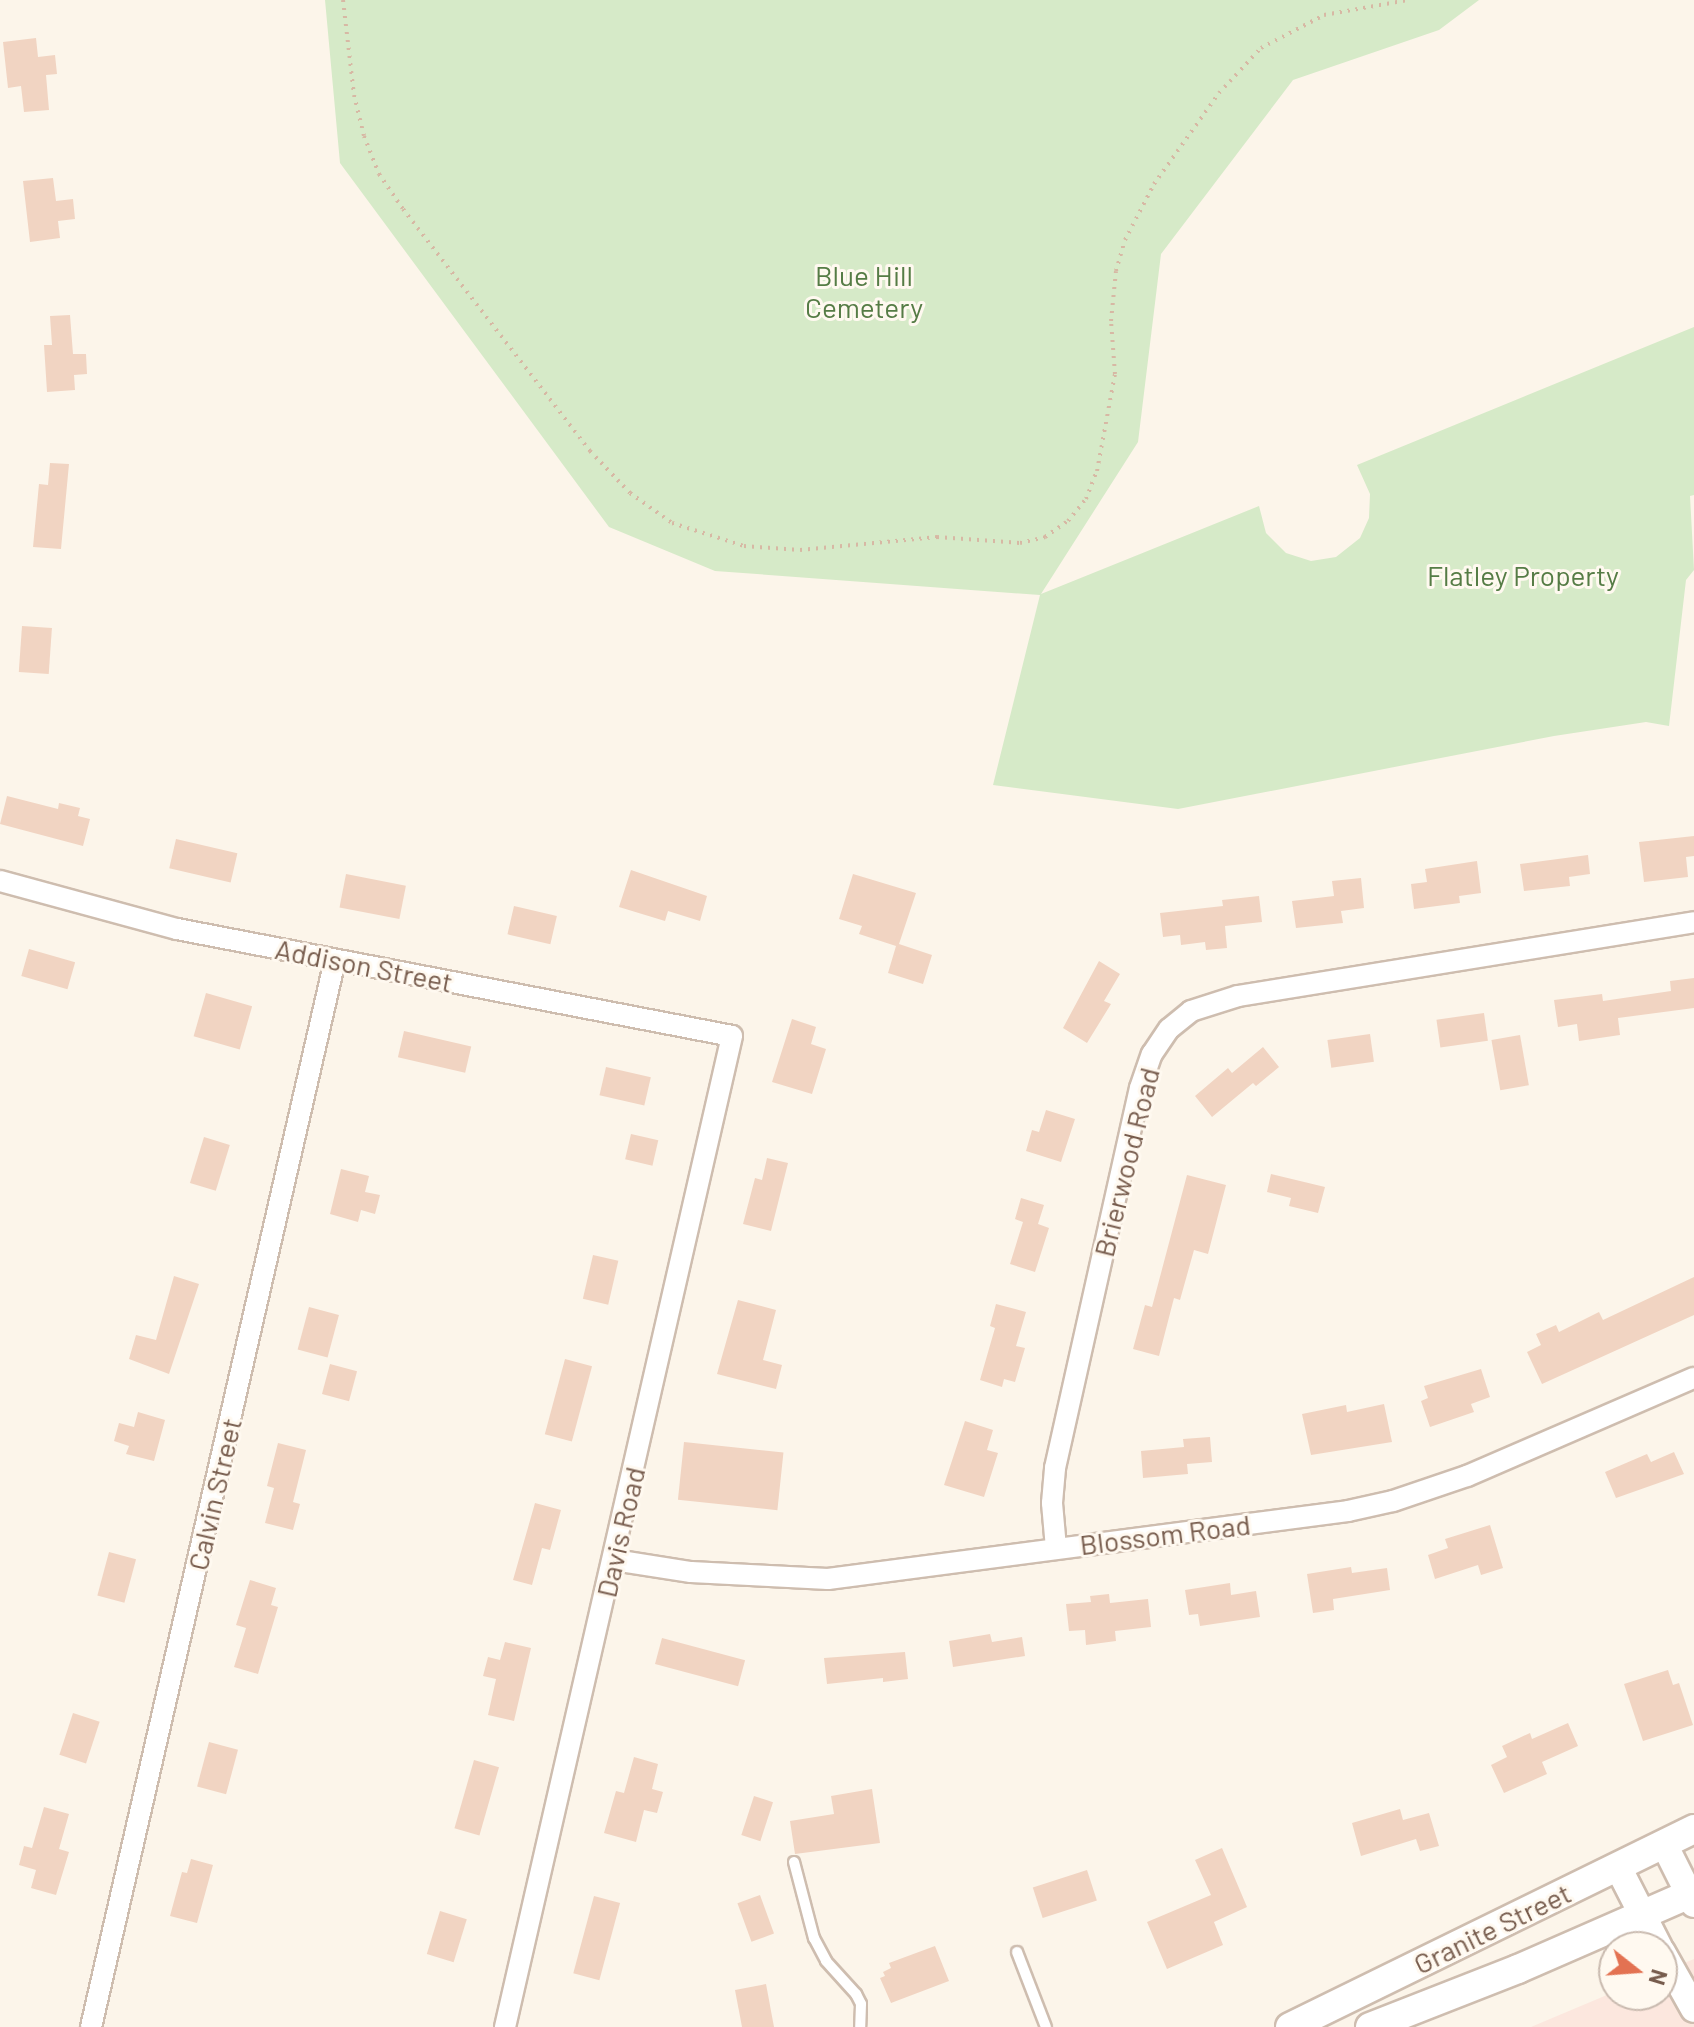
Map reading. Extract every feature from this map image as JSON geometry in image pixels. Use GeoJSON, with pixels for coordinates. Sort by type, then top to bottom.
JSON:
{"type":"FeatureCollection","features":[{"type":"Feature","properties":{"kind":"main road","name":"Granite Street"},"geometry":{"type":"LineString","coordinates":[[1290,2027],[1694,1829]]}},
{"type":"Feature","properties":{"kind":"main road","name":"Granite Street"},"geometry":{"type":"LineString","coordinates":[[1370,2027],[1692,1897]]}},
{"type":"Feature","properties":{"kind":"street","name":"Addison Street"},"geometry":{"type":"LineString","coordinates":[[0,881],[177,929],[732,1036]]}},
{"type":"Feature","properties":{"kind":"street","name":"Brierwood Road"},"geometry":{"type":"LineString","coordinates":[[1056,1548],[1052,1503],[1055,1468],[1140,1088],[1152,1054],[1169,1029],[1191,1011],[1238,996],[1694,922]]}},
{"type":"Feature","properties":{"kind":"street","name":"Calvin Street"},"geometry":{"type":"LineString","coordinates":[[91,2027],[335,960]]}},
{"type":"Feature","properties":{"kind":"street","name":"Davis Road"},"geometry":{"type":"LineString","coordinates":[[505,2027],[732,1036]]}},
{"type":"Feature","properties":{"kind":"street","name":"Blossom Road"},"geometry":{"type":"LineString","coordinates":[[614,1560],[691,1572],[828,1579],[1323,1515],[1393,1501],[1496,1464],[1694,1378]]}},
{"type":"Feature","properties":{"kind":"street"},"geometry":{"type":"LineString","coordinates":[[1664,1844],[1692,1897]]}},
{"type":"Feature","properties":{"kind":"street"},"geometry":{"type":"LineString","coordinates":[[1618,1867],[1651,1931]]}},
{"type":"Feature","properties":{"kind":"street"},"geometry":{"type":"LineString","coordinates":[[1678,1980],[1694,2009]]}},
{"type":"Feature","properties":{"kind":"lane"},"geometry":{"type":"LineString","coordinates":[[794,1862],[814,1938],[826,1961],[856,1994],[861,2004],[860,2027]]}},
{"type":"Feature","properties":{"kind":"lane"},"geometry":{"type":"LineString","coordinates":[[1017,1952],[1046,2027]]}},
{"type":"Feature","properties":{"kind":"path"},"geometry":{"type":"LineString","coordinates":[[343,0],[354,95],[367,146],[379,174],[590,451],[630,493],[672,523],[726,542],[783,550],[937,537],[1020,543],[1045,537],[1068,521],[1086,499],[1101,454],[1115,374],[1111,313],[1116,271],[1125,240],[1154,184],[1219,93],[1261,48],[1324,15],[1408,0]]}},
{"type":"Feature","properties":{"kind":"shaded area"},"geometry":{"type":"Polygon","coordinates":[[[1694,1959],[1694,2027],[1531,2027],[1598,1999],[1598,2011],[1678,2011],[1678,1966],[1694,1959]]]}},
{"type":"Feature","properties":{"kind":"green space","name":"Blue Hill Cemetery"},"geometry":{"type":"Polygon","coordinates":[[[325,0],[1479,0],[1439,30],[1293,80],[1161,254],[1138,442],[1041,594],[1259,506],[1266,533],[1286,553],[1311,561],[1336,557],[1360,538],[1369,518],[1370,494],[1357,465],[1694,327],[1694,495],[1690,496],[1694,570],[1686,580],[1669,726],[1646,722],[1554,736],[1178,809],[993,785],[1040,595],[715,571],[609,527],[340,163],[325,0]]]}},
{"type":"Feature","properties":{"kind":"building"},"geometry":{"type":"Polygon","coordinates":[[[36,38],[38,57],[55,55],[57,74],[46,75],[49,110],[24,112],[21,86],[8,88],[3,42],[36,38]]]}},
{"type":"Feature","properties":{"kind":"building"},"geometry":{"type":"Polygon","coordinates":[[[53,178],[56,201],[73,199],[75,219],[58,221],[60,238],[30,242],[23,181],[53,178]]]}},
{"type":"Feature","properties":{"kind":"building"},"geometry":{"type":"Polygon","coordinates":[[[70,315],[73,354],[86,354],[87,374],[74,375],[75,390],[47,392],[44,345],[52,345],[50,316],[70,315]]]}},
{"type":"Feature","properties":{"kind":"building"},"geometry":{"type":"Polygon","coordinates":[[[50,463],[69,464],[61,549],[33,547],[39,484],[48,485],[50,463]]]}},
{"type":"Feature","properties":{"kind":"building"},"geometry":{"type":"Polygon","coordinates":[[[22,626],[52,628],[49,674],[19,672],[22,626]]]}},
{"type":"Feature","properties":{"kind":"building"},"geometry":{"type":"Polygon","coordinates":[[[7,796],[58,809],[59,803],[80,808],[78,816],[90,819],[83,846],[0,824],[7,796]]]}},
{"type":"Feature","properties":{"kind":"building"},"geometry":{"type":"Polygon","coordinates":[[[1694,836],[1694,856],[1686,857],[1688,877],[1644,882],[1639,842],[1694,836]]]}},
{"type":"Feature","properties":{"kind":"building"},"geometry":{"type":"Polygon","coordinates":[[[176,839],[237,853],[231,882],[169,868],[176,839]]]}},
{"type":"Feature","properties":{"kind":"building"},"geometry":{"type":"Polygon","coordinates":[[[1588,855],[1590,874],[1569,877],[1570,886],[1524,891],[1520,864],[1588,855]]]}},
{"type":"Feature","properties":{"kind":"building"},"geometry":{"type":"Polygon","coordinates":[[[1477,861],[1481,893],[1459,896],[1460,903],[1414,909],[1411,884],[1427,882],[1425,869],[1477,861]]]}},
{"type":"Feature","properties":{"kind":"building"},"geometry":{"type":"Polygon","coordinates":[[[631,870],[707,896],[700,921],[668,911],[665,921],[619,907],[631,870]]]}},
{"type":"Feature","properties":{"kind":"building"},"geometry":{"type":"Polygon","coordinates":[[[346,874],[406,886],[399,919],[340,907],[346,874]]]}},
{"type":"Feature","properties":{"kind":"building"},"geometry":{"type":"Polygon","coordinates":[[[853,874],[916,893],[899,944],[932,955],[923,984],[888,973],[896,946],[859,934],[862,926],[839,919],[853,874]]]}},
{"type":"Feature","properties":{"kind":"building"},"geometry":{"type":"Polygon","coordinates":[[[1361,878],[1364,908],[1341,911],[1343,923],[1296,928],[1292,901],[1334,896],[1332,881],[1361,878]]]}},
{"type":"Feature","properties":{"kind":"building"},"geometry":{"type":"Polygon","coordinates":[[[1259,896],[1262,922],[1225,926],[1227,948],[1206,950],[1205,942],[1181,945],[1180,935],[1163,937],[1160,913],[1223,906],[1222,900],[1259,896]]]}},
{"type":"Feature","properties":{"kind":"building"},"geometry":{"type":"Polygon","coordinates":[[[514,906],[557,916],[550,944],[507,934],[514,906]]]}},
{"type":"Feature","properties":{"kind":"building"},"geometry":{"type":"Polygon","coordinates":[[[29,949],[75,962],[67,989],[21,976],[29,949]]]}},
{"type":"Feature","properties":{"kind":"building"},"geometry":{"type":"Polygon","coordinates":[[[1099,961],[1120,974],[1104,1001],[1111,1004],[1087,1043],[1063,1028],[1099,961]]]}},
{"type":"Feature","properties":{"kind":"building"},"geometry":{"type":"Polygon","coordinates":[[[1694,978],[1694,1008],[1618,1018],[1620,1035],[1579,1041],[1577,1024],[1558,1027],[1554,1000],[1602,994],[1603,1001],[1671,991],[1670,981],[1694,978]]]}},
{"type":"Feature","properties":{"kind":"building"},"geometry":{"type":"Polygon","coordinates":[[[206,993],[252,1006],[240,1049],[194,1036],[206,993]]]}},
{"type":"Feature","properties":{"kind":"building"},"geometry":{"type":"Polygon","coordinates":[[[1484,1013],[1488,1041],[1440,1047],[1436,1020],[1484,1013]]]}},
{"type":"Feature","properties":{"kind":"building"},"geometry":{"type":"Polygon","coordinates":[[[792,1019],[816,1027],[811,1044],[826,1049],[812,1094],[772,1082],[792,1019]]]}},
{"type":"Feature","properties":{"kind":"building"},"geometry":{"type":"Polygon","coordinates":[[[404,1031],[471,1047],[465,1073],[398,1057],[404,1031]]]}},
{"type":"Feature","properties":{"kind":"building"},"geometry":{"type":"Polygon","coordinates":[[[1370,1034],[1374,1062],[1331,1068],[1327,1040],[1370,1034]]]}},
{"type":"Feature","properties":{"kind":"building"},"geometry":{"type":"Polygon","coordinates":[[[1520,1035],[1529,1085],[1500,1090],[1491,1040],[1520,1035]]]}},
{"type":"Feature","properties":{"kind":"building"},"geometry":{"type":"Polygon","coordinates":[[[1263,1047],[1279,1067],[1256,1086],[1253,1083],[1212,1117],[1195,1096],[1228,1068],[1232,1073],[1263,1047]]]}},
{"type":"Feature","properties":{"kind":"building"},"geometry":{"type":"Polygon","coordinates":[[[606,1067],[651,1077],[644,1106],[599,1095],[606,1067]]]}},
{"type":"Feature","properties":{"kind":"building"},"geometry":{"type":"Polygon","coordinates":[[[1046,1110],[1075,1119],[1061,1162],[1026,1151],[1032,1130],[1039,1132],[1046,1110]]]}},
{"type":"Feature","properties":{"kind":"building"},"geometry":{"type":"Polygon","coordinates":[[[631,1134],[658,1140],[652,1166],[625,1159],[631,1134]]]}},
{"type":"Feature","properties":{"kind":"building"},"geometry":{"type":"Polygon","coordinates":[[[204,1137],[230,1145],[216,1191],[190,1183],[204,1137]]]}},
{"type":"Feature","properties":{"kind":"building"},"geometry":{"type":"Polygon","coordinates":[[[767,1158],[788,1163],[771,1231],[743,1224],[755,1178],[762,1180],[767,1158]]]}},
{"type":"Feature","properties":{"kind":"building"},"geometry":{"type":"Polygon","coordinates":[[[341,1169],[369,1176],[365,1192],[380,1195],[375,1214],[361,1210],[358,1222],[330,1214],[341,1169]]]}},
{"type":"Feature","properties":{"kind":"building"},"geometry":{"type":"Polygon","coordinates":[[[1271,1174],[1325,1187],[1318,1213],[1289,1206],[1291,1198],[1267,1192],[1271,1174]]]}},
{"type":"Feature","properties":{"kind":"building"},"geometry":{"type":"Polygon","coordinates":[[[1187,1175],[1226,1185],[1208,1254],[1194,1250],[1180,1300],[1174,1298],[1159,1356],[1133,1349],[1145,1305],[1152,1307],[1187,1175]]]}},
{"type":"Feature","properties":{"kind":"building"},"geometry":{"type":"Polygon","coordinates":[[[1021,1198],[1044,1205],[1038,1224],[1049,1228],[1035,1272],[1010,1264],[1023,1222],[1015,1219],[1021,1198]]]}},
{"type":"Feature","properties":{"kind":"building"},"geometry":{"type":"Polygon","coordinates":[[[593,1255],[618,1261],[608,1305],[583,1299],[593,1255]]]}},
{"type":"Feature","properties":{"kind":"building"},"geometry":{"type":"Polygon","coordinates":[[[174,1276],[199,1284],[169,1374],[129,1359],[136,1335],[156,1340],[174,1276]]]}},
{"type":"Feature","properties":{"kind":"building"},"geometry":{"type":"Polygon","coordinates":[[[1694,1277],[1694,1315],[1542,1384],[1527,1352],[1541,1345],[1536,1334],[1556,1325],[1559,1332],[1599,1312],[1603,1320],[1694,1277]]]}},
{"type":"Feature","properties":{"kind":"building"},"geometry":{"type":"Polygon","coordinates":[[[738,1300],[776,1310],[763,1360],[782,1365],[776,1389],[717,1374],[738,1300]]]}},
{"type":"Feature","properties":{"kind":"building"},"geometry":{"type":"Polygon","coordinates":[[[996,1304],[1026,1312],[1016,1346],[1025,1348],[1015,1382],[1004,1379],[1002,1387],[980,1380],[995,1328],[990,1326],[996,1304]]]}},
{"type":"Feature","properties":{"kind":"building"},"geometry":{"type":"Polygon","coordinates":[[[309,1307],[339,1315],[328,1358],[298,1350],[309,1307]]]}},
{"type":"Feature","properties":{"kind":"building"},"geometry":{"type":"Polygon","coordinates":[[[565,1359],[592,1366],[572,1442],[545,1434],[565,1359]]]}},
{"type":"Feature","properties":{"kind":"building"},"geometry":{"type":"Polygon","coordinates":[[[330,1364],[357,1371],[349,1401],[322,1394],[330,1364]]]}},
{"type":"Feature","properties":{"kind":"building"},"geometry":{"type":"Polygon","coordinates":[[[1481,1369],[1490,1397],[1471,1404],[1474,1412],[1430,1427],[1421,1401],[1428,1398],[1424,1386],[1481,1369]]]}},
{"type":"Feature","properties":{"kind":"building"},"geometry":{"type":"Polygon","coordinates":[[[1384,1404],[1392,1442],[1311,1455],[1302,1414],[1346,1405],[1347,1412],[1384,1404]]]}},
{"type":"Feature","properties":{"kind":"building"},"geometry":{"type":"Polygon","coordinates":[[[138,1412],[165,1420],[154,1461],[126,1454],[129,1446],[114,1441],[119,1423],[134,1427],[138,1412]]]}},
{"type":"Feature","properties":{"kind":"building"},"geometry":{"type":"Polygon","coordinates":[[[965,1421],[993,1430],[987,1450],[998,1453],[984,1497],[944,1485],[965,1421]]]}},
{"type":"Feature","properties":{"kind":"building"},"geometry":{"type":"Polygon","coordinates":[[[1210,1437],[1212,1462],[1187,1464],[1188,1474],[1143,1478],[1141,1451],[1184,1447],[1183,1439],[1210,1437]]]}},
{"type":"Feature","properties":{"kind":"building"},"geometry":{"type":"Polygon","coordinates":[[[684,1442],[783,1452],[777,1510],[678,1500],[684,1442]]]}},
{"type":"Feature","properties":{"kind":"building"},"geometry":{"type":"Polygon","coordinates":[[[278,1443],[306,1450],[293,1502],[300,1504],[293,1530],[265,1523],[274,1488],[267,1486],[278,1443]]]}},
{"type":"Feature","properties":{"kind":"building"},"geometry":{"type":"Polygon","coordinates":[[[1674,1452],[1684,1474],[1616,1498],[1605,1472],[1647,1454],[1651,1462],[1674,1452]]]}},
{"type":"Feature","properties":{"kind":"building"},"geometry":{"type":"Polygon","coordinates":[[[535,1503],[561,1510],[550,1550],[542,1548],[532,1585],[513,1580],[535,1503]]]}},
{"type":"Feature","properties":{"kind":"building"},"geometry":{"type":"Polygon","coordinates":[[[1490,1525],[1503,1568],[1481,1575],[1478,1565],[1435,1579],[1428,1555],[1448,1548],[1445,1539],[1490,1525]]]}},
{"type":"Feature","properties":{"kind":"building"},"geometry":{"type":"Polygon","coordinates":[[[109,1552],[136,1559],[124,1603],[97,1595],[109,1552]]]}},
{"type":"Feature","properties":{"kind":"building"},"geometry":{"type":"Polygon","coordinates":[[[1351,1567],[1352,1573],[1387,1568],[1390,1590],[1333,1599],[1334,1610],[1313,1613],[1307,1574],[1351,1567]]]}},
{"type":"Feature","properties":{"kind":"building"},"geometry":{"type":"Polygon","coordinates":[[[250,1580],[276,1588],[271,1605],[278,1607],[258,1674],[234,1667],[246,1628],[236,1625],[250,1580]]]}},
{"type":"Feature","properties":{"kind":"building"},"geometry":{"type":"Polygon","coordinates":[[[1230,1583],[1231,1595],[1256,1591],[1260,1617],[1200,1626],[1198,1614],[1189,1615],[1185,1590],[1230,1583]]]}},
{"type":"Feature","properties":{"kind":"building"},"geometry":{"type":"Polygon","coordinates":[[[1109,1594],[1110,1603],[1148,1599],[1151,1627],[1115,1631],[1116,1641],[1086,1645],[1085,1630],[1069,1631],[1066,1604],[1091,1602],[1090,1596],[1109,1594]]]}},
{"type":"Feature","properties":{"kind":"building"},"geometry":{"type":"Polygon","coordinates":[[[990,1634],[992,1642],[1022,1637],[1025,1656],[953,1667],[949,1641],[990,1634]]]}},
{"type":"Feature","properties":{"kind":"building"},"geometry":{"type":"Polygon","coordinates":[[[662,1638],[745,1660],[738,1686],[655,1664],[662,1638]]]}},
{"type":"Feature","properties":{"kind":"building"},"geometry":{"type":"Polygon","coordinates":[[[505,1642],[531,1648],[514,1721],[488,1715],[496,1679],[483,1676],[488,1657],[500,1660],[505,1642]]]}},
{"type":"Feature","properties":{"kind":"building"},"geometry":{"type":"Polygon","coordinates":[[[905,1652],[908,1679],[883,1682],[883,1678],[827,1684],[824,1658],[905,1652]]]}},
{"type":"Feature","properties":{"kind":"building"},"geometry":{"type":"Polygon","coordinates":[[[1668,1670],[1673,1685],[1679,1683],[1693,1725],[1643,1741],[1624,1684],[1668,1670]]]}},
{"type":"Feature","properties":{"kind":"building"},"geometry":{"type":"Polygon","coordinates":[[[73,1713],[100,1722],[86,1763],[59,1755],[73,1713]]]}},
{"type":"Feature","properties":{"kind":"building"},"geometry":{"type":"Polygon","coordinates":[[[1568,1723],[1578,1746],[1542,1762],[1547,1774],[1504,1793],[1491,1765],[1507,1757],[1502,1746],[1530,1733],[1532,1739],[1568,1723]]]}},
{"type":"Feature","properties":{"kind":"building"},"geometry":{"type":"Polygon","coordinates":[[[209,1742],[238,1750],[226,1794],[197,1786],[209,1742]]]}},
{"type":"Feature","properties":{"kind":"building"},"geometry":{"type":"Polygon","coordinates":[[[634,1757],[658,1764],[652,1789],[663,1792],[657,1813],[644,1810],[636,1842],[604,1833],[616,1791],[624,1793],[634,1757]]]}},
{"type":"Feature","properties":{"kind":"building"},"geometry":{"type":"Polygon","coordinates":[[[474,1760],[499,1767],[479,1835],[454,1828],[474,1760]]]}},
{"type":"Feature","properties":{"kind":"building"},"geometry":{"type":"Polygon","coordinates":[[[872,1789],[880,1843],[795,1854],[790,1821],[834,1814],[831,1796],[872,1789]]]}},
{"type":"Feature","properties":{"kind":"building"},"geometry":{"type":"Polygon","coordinates":[[[754,1796],[773,1802],[760,1841],[741,1835],[754,1796]]]}},
{"type":"Feature","properties":{"kind":"building"},"geometry":{"type":"Polygon","coordinates":[[[44,1807],[69,1814],[59,1849],[69,1852],[56,1895],[31,1888],[36,1870],[19,1865],[24,1846],[32,1848],[44,1807]]]}},
{"type":"Feature","properties":{"kind":"building"},"geometry":{"type":"Polygon","coordinates":[[[1400,1809],[1403,1820],[1429,1813],[1439,1846],[1420,1851],[1416,1839],[1361,1856],[1352,1823],[1400,1809]]]}},
{"type":"Feature","properties":{"kind":"building"},"geometry":{"type":"Polygon","coordinates":[[[1222,1848],[1247,1907],[1214,1922],[1223,1945],[1167,1969],[1147,1922],[1211,1895],[1195,1860],[1222,1848]]]}},
{"type":"Feature","properties":{"kind":"building"},"geometry":{"type":"Polygon","coordinates":[[[191,1859],[213,1865],[197,1923],[170,1916],[182,1872],[187,1873],[191,1859]]]}},
{"type":"Feature","properties":{"kind":"building"},"geometry":{"type":"Polygon","coordinates":[[[1087,1870],[1097,1900],[1043,1918],[1033,1888],[1087,1870]]]}},
{"type":"Feature","properties":{"kind":"building"},"geometry":{"type":"Polygon","coordinates":[[[760,1895],[774,1934],[751,1942],[737,1903],[760,1895]]]}},
{"type":"Feature","properties":{"kind":"building"},"geometry":{"type":"Polygon","coordinates":[[[594,1896],[620,1903],[599,1980],[573,1973],[594,1896]]]}},
{"type":"Feature","properties":{"kind":"building"},"geometry":{"type":"Polygon","coordinates":[[[440,1911],[467,1919],[454,1962],[427,1954],[440,1911]]]}},
{"type":"Feature","properties":{"kind":"building"},"geometry":{"type":"Polygon","coordinates":[[[935,1946],[949,1981],[891,2003],[880,1978],[885,1976],[883,1972],[891,1968],[889,1963],[935,1946]]]}},
{"type":"Feature","properties":{"kind":"building"},"geometry":{"type":"Polygon","coordinates":[[[766,1984],[774,2027],[742,2027],[735,1990],[766,1984]]]}},
{"type":"Feature","properties":{"kind":"park label","name":"Flatley Property"},"geometry":{"type":"Point","coordinates":[1523,575]}}]}
